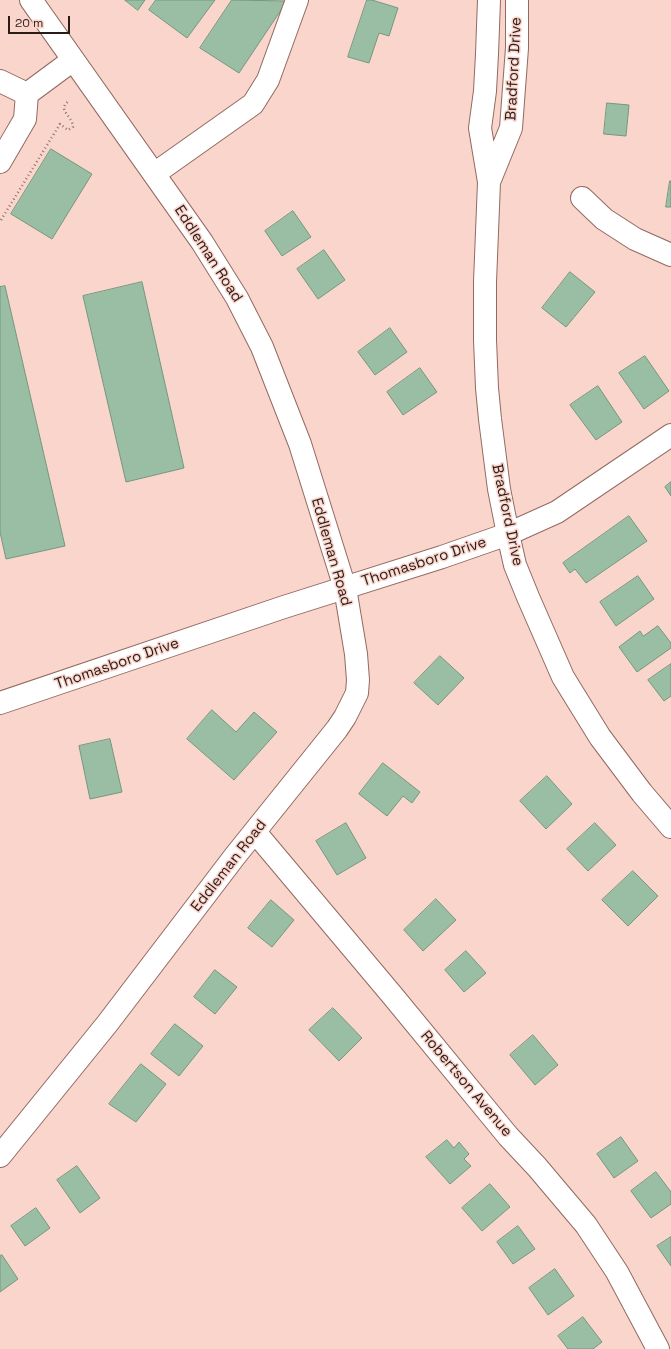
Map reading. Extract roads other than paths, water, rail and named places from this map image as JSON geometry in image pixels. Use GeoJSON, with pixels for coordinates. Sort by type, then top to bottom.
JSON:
{"type":"FeatureCollection","features":[{"type":"Feature","properties":{"kind":"street","name":"Eddleman Road"},"geometry":{"type":"LineString","coordinates":[[0,1156],[107,1024],[235,856],[338,729],[357,693],[358,680],[356,654],[344,588],[300,444],[262,347],[237,298],[202,242],[31,0]]}},
{"type":"Feature","properties":{"kind":"street"},"geometry":{"type":"LineString","coordinates":[[154,174],[253,104],[268,80],[297,0]]}},
{"type":"Feature","properties":{"kind":"street","name":"Bradford Drive"},"geometry":{"type":"LineString","coordinates":[[489,0],[488,54],[480,128],[489,182],[484,309],[487,388],[499,489],[508,534],[515,565],[563,677],[600,736],[642,793],[671,827]]}},
{"type":"Feature","properties":{"kind":"street","name":"Bradford Drive"},"geometry":{"type":"LineString","coordinates":[[489,182],[511,128],[517,48],[517,0]]}},
{"type":"Feature","properties":{"kind":"street"},"geometry":{"type":"LineString","coordinates":[[0,162],[25,119],[27,94],[73,60]]}},
{"type":"Feature","properties":{"kind":"street"},"geometry":{"type":"LineString","coordinates":[[0,81],[27,94]]}},
{"type":"Feature","properties":{"kind":"street"},"geometry":{"type":"LineString","coordinates":[[582,198],[604,219],[641,242],[671,255]]}},
{"type":"Feature","properties":{"kind":"street","name":"Thomasboro Drive"},"geometry":{"type":"LineString","coordinates":[[0,703],[508,534],[557,512],[671,435]]}},
{"type":"Feature","properties":{"kind":"street","name":"Robertson Avenue"},"geometry":{"type":"LineString","coordinates":[[255,832],[508,1136],[537,1167],[586,1225],[617,1272],[658,1349]]}}]}
